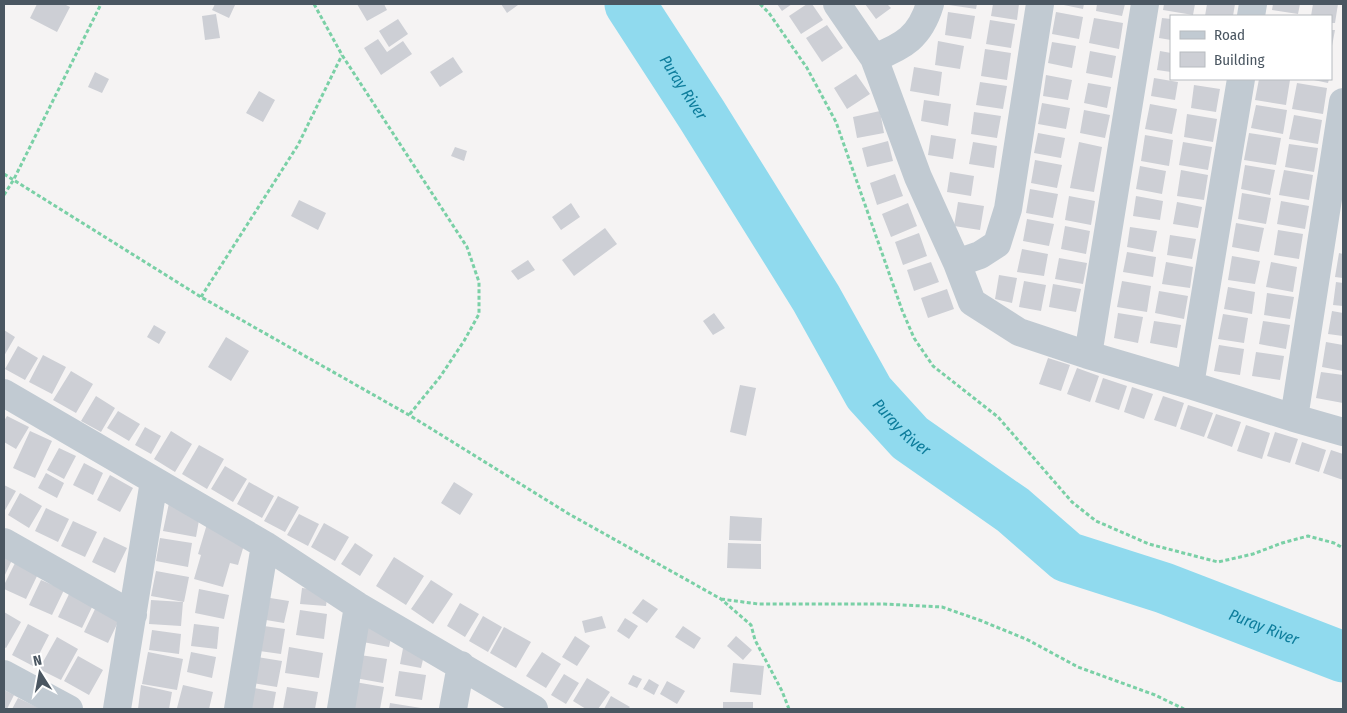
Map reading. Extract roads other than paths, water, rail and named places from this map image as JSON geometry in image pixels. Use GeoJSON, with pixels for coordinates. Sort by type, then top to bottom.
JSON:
{"type":"FeatureCollection","features":[{"type":"Feature","properties":{"kind":"street"},"geometry":{"type":"LineString","coordinates":[[836,4],[874,58],[918,177],[957,263],[972,302],[1018,332],[1343,432]]}},
{"type":"Feature","properties":{"kind":"street"},"geometry":{"type":"LineString","coordinates":[[874,58],[894,50],[916,34],[930,4]]}},
{"type":"Feature","properties":{"kind":"street"},"geometry":{"type":"LineString","coordinates":[[957,263],[986,251],[997,244],[1000,235],[1008,209],[1040,4]]}},
{"type":"Feature","properties":{"kind":"street"},"geometry":{"type":"LineString","coordinates":[[1088,355],[1145,4]]}},
{"type":"Feature","properties":{"kind":"street"},"geometry":{"type":"LineString","coordinates":[[1190,385],[1241,80]]}},
{"type":"Feature","properties":{"kind":"street"},"geometry":{"type":"LineString","coordinates":[[1294,418],[1343,102]]}},
{"type":"Feature","properties":{"kind":"street"},"geometry":{"type":"LineString","coordinates":[[4,393],[265,545],[358,606],[534,709]]}},
{"type":"Feature","properties":{"kind":"street"},"geometry":{"type":"LineString","coordinates":[[117,709],[154,481]]}},
{"type":"Feature","properties":{"kind":"street"},"geometry":{"type":"LineString","coordinates":[[4,542],[132,615]]}},
{"type":"Feature","properties":{"kind":"street"},"geometry":{"type":"LineString","coordinates":[[238,709],[265,545]]}},
{"type":"Feature","properties":{"kind":"street"},"geometry":{"type":"LineString","coordinates":[[341,709],[358,606]]}},
{"type":"Feature","properties":{"kind":"street"},"geometry":{"type":"LineString","coordinates":[[454,709],[461,665]]}},
{"type":"Feature","properties":{"kind":"street"},"geometry":{"type":"LineString","coordinates":[[4,674],[69,709]]}},
{"type":"Feature","properties":{"kind":"waterway","name":"Puray River"},"geometry":{"type":"LineString","coordinates":[[630,4],[702,115],[816,298],[869,393],[910,438],[1013,510],[1067,557],[1164,588],[1343,657]]}}]}
